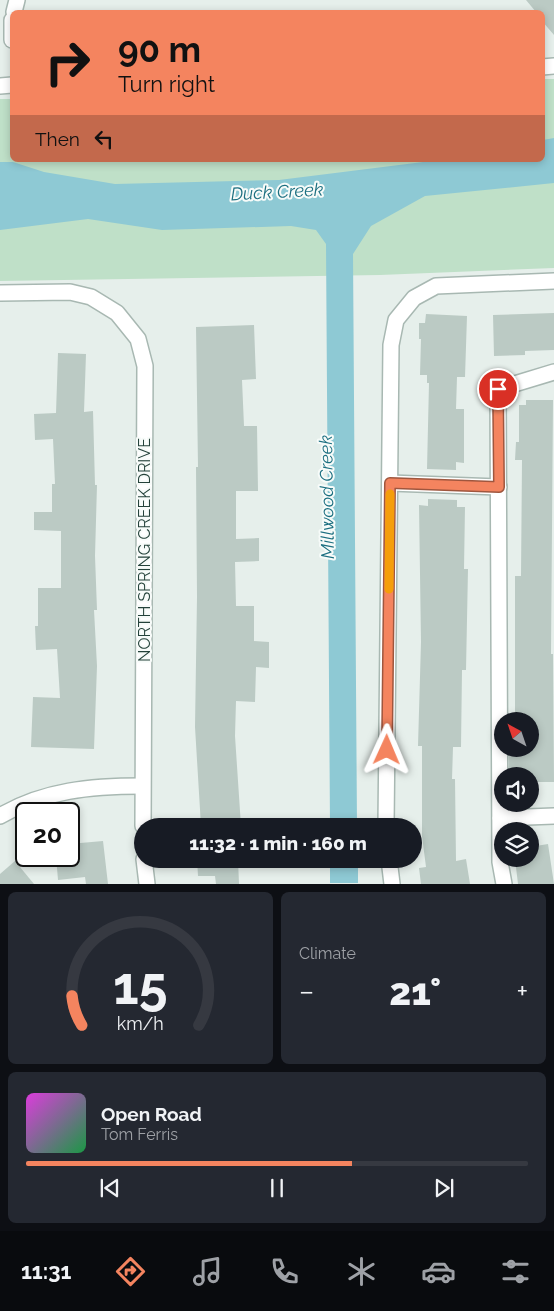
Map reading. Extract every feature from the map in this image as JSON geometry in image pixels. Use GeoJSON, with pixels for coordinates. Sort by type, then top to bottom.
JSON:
{"type":"FeatureCollection","features":[{"type":"Feature","properties":{"kind":"street"},"geometry":{"type":"LineString","coordinates":[[386,818],[391,345],[396,320],[414,298],[436,286],[554,281]]}},
{"type":"Feature","properties":{"kind":"street","name":"NORTH SPRING CREEK DRIVE"},"geometry":{"type":"LineString","coordinates":[[0,294],[70,292],[91,297],[117,313],[138,339],[145,366],[143,818]]}},
{"type":"Feature","properties":{"kind":"street"},"geometry":{"type":"LineString","coordinates":[[504,884],[500,862],[498,389],[554,372]]}},
{"type":"Feature","properties":{"kind":"street"},"geometry":{"type":"LineString","coordinates":[[390,483],[499,487]]}},
{"type":"Feature","properties":{"kind":"street"},"geometry":{"type":"LineString","coordinates":[[0,816],[14,808],[73,789],[142,786]]}},
{"type":"Feature","properties":{"kind":"street"},"geometry":{"type":"LineString","coordinates":[[500,818],[554,816]]}},
{"type":"Feature","properties":{"kind":"street"},"geometry":{"type":"LineString","coordinates":[[145,868],[147,884]]}},
{"type":"Feature","properties":{"kind":"street"},"geometry":{"type":"LineString","coordinates":[[390,868],[392,884]]}},
{"type":"Feature","properties":{"kind":"green space"},"geometry":{"type":"Polygon","coordinates":[[[545,79],[554,79],[554,268],[380,275],[0,281],[0,99],[10,99],[10,162],[545,162],[545,79]]]}},
{"type":"Feature","properties":{"kind":"water","name":"Duck Creek"},"geometry":{"type":"Polygon","coordinates":[[[554,138],[554,183],[425,196],[371,226],[353,254],[357,818],[330,818],[326,244],[316,230],[291,226],[162,230],[88,219],[0,230],[0,162],[13,162],[44,172],[115,184],[279,180],[423,162],[545,162],[545,140],[554,138]]]}},
{"type":"Feature","properties":{"kind":"water"},"geometry":{"type":"Polygon","coordinates":[[[330,868],[358,868],[358,883],[330,883],[330,868]]]}},
{"type":"Feature","properties":{"kind":"building"},"geometry":{"type":"Polygon","coordinates":[[[526,0],[554,0],[554,35],[545,24],[545,10],[534,10],[526,0]]]}},
{"type":"Feature","properties":{"kind":"building"},"geometry":{"type":"Polygon","coordinates":[[[554,313],[554,350],[525,351],[525,355],[494,356],[493,315],[554,313]]]}},
{"type":"Feature","properties":{"kind":"building"},"geometry":{"type":"Polygon","coordinates":[[[426,314],[467,316],[465,377],[457,377],[456,409],[464,409],[464,463],[456,462],[456,470],[427,469],[429,383],[427,383],[427,375],[420,375],[421,339],[419,339],[419,323],[425,323],[426,314]]]}},
{"type":"Feature","properties":{"kind":"building"},"geometry":{"type":"Polygon","coordinates":[[[254,325],[256,379],[242,380],[244,426],[257,426],[258,491],[236,491],[236,539],[259,538],[259,561],[235,562],[236,606],[254,606],[254,641],[269,642],[269,668],[256,667],[255,702],[236,701],[235,736],[240,818],[201,818],[195,727],[196,467],[198,467],[196,327],[254,325]]]}},
{"type":"Feature","properties":{"kind":"building"},"geometry":{"type":"Polygon","coordinates":[[[58,353],[86,354],[84,412],[93,411],[95,485],[97,485],[95,556],[97,610],[94,610],[97,666],[94,749],[31,747],[33,697],[60,698],[57,649],[36,650],[35,626],[38,626],[38,588],[61,588],[61,531],[34,530],[34,512],[52,512],[52,484],[55,484],[53,439],[35,440],[34,414],[56,413],[58,353]]]}},
{"type":"Feature","properties":{"kind":"building"},"geometry":{"type":"Polygon","coordinates":[[[526,400],[553,400],[551,654],[553,654],[554,782],[539,782],[539,767],[509,767],[509,758],[539,758],[539,712],[515,712],[515,576],[521,576],[522,460],[515,460],[516,442],[519,442],[519,405],[526,405],[526,400]]]}},
{"type":"Feature","properties":{"kind":"building"},"geometry":{"type":"Polygon","coordinates":[[[428,499],[457,500],[457,507],[465,507],[464,569],[468,569],[466,670],[462,670],[461,747],[453,747],[452,779],[455,779],[456,861],[466,859],[470,884],[421,884],[419,868],[426,867],[422,836],[422,746],[418,746],[421,642],[419,505],[428,506],[428,499]]]}},
{"type":"Feature","properties":{"kind":"building"},"geometry":{"type":"Polygon","coordinates":[[[103,841],[108,884],[86,884],[85,877],[58,880],[57,867],[80,867],[80,843],[103,841]]]}},
{"type":"Feature","properties":{"kind":"building"},"geometry":{"type":"Polygon","coordinates":[[[548,844],[554,884],[518,884],[516,867],[539,867],[539,846],[548,844]]]}},
{"type":"Feature","properties":{"kind":"building"},"geometry":{"type":"Polygon","coordinates":[[[15,861],[15,867],[20,867],[34,884],[0,884],[0,874],[15,861]]]}},
{"type":"Feature","properties":{"kind":"building"},"geometry":{"type":"Polygon","coordinates":[[[198,868],[238,868],[239,884],[216,884],[215,876],[198,876],[198,868]]]}},
{"type":"Feature","properties":{"kind":"slow traffic"},"geometry":{"type":"LineString","coordinates":[[389,589],[390,494]]}},
{"type":"Feature","properties":{"kind":"route"},"geometry":{"type":"LineString","coordinates":[[387,750],[390,483],[499,487],[498,389]]}},
{"type":"Feature","properties":{"kind":"water label","name":"Millwood Creek"},"geometry":{"type":"Point","coordinates":[327,497]}}]}
